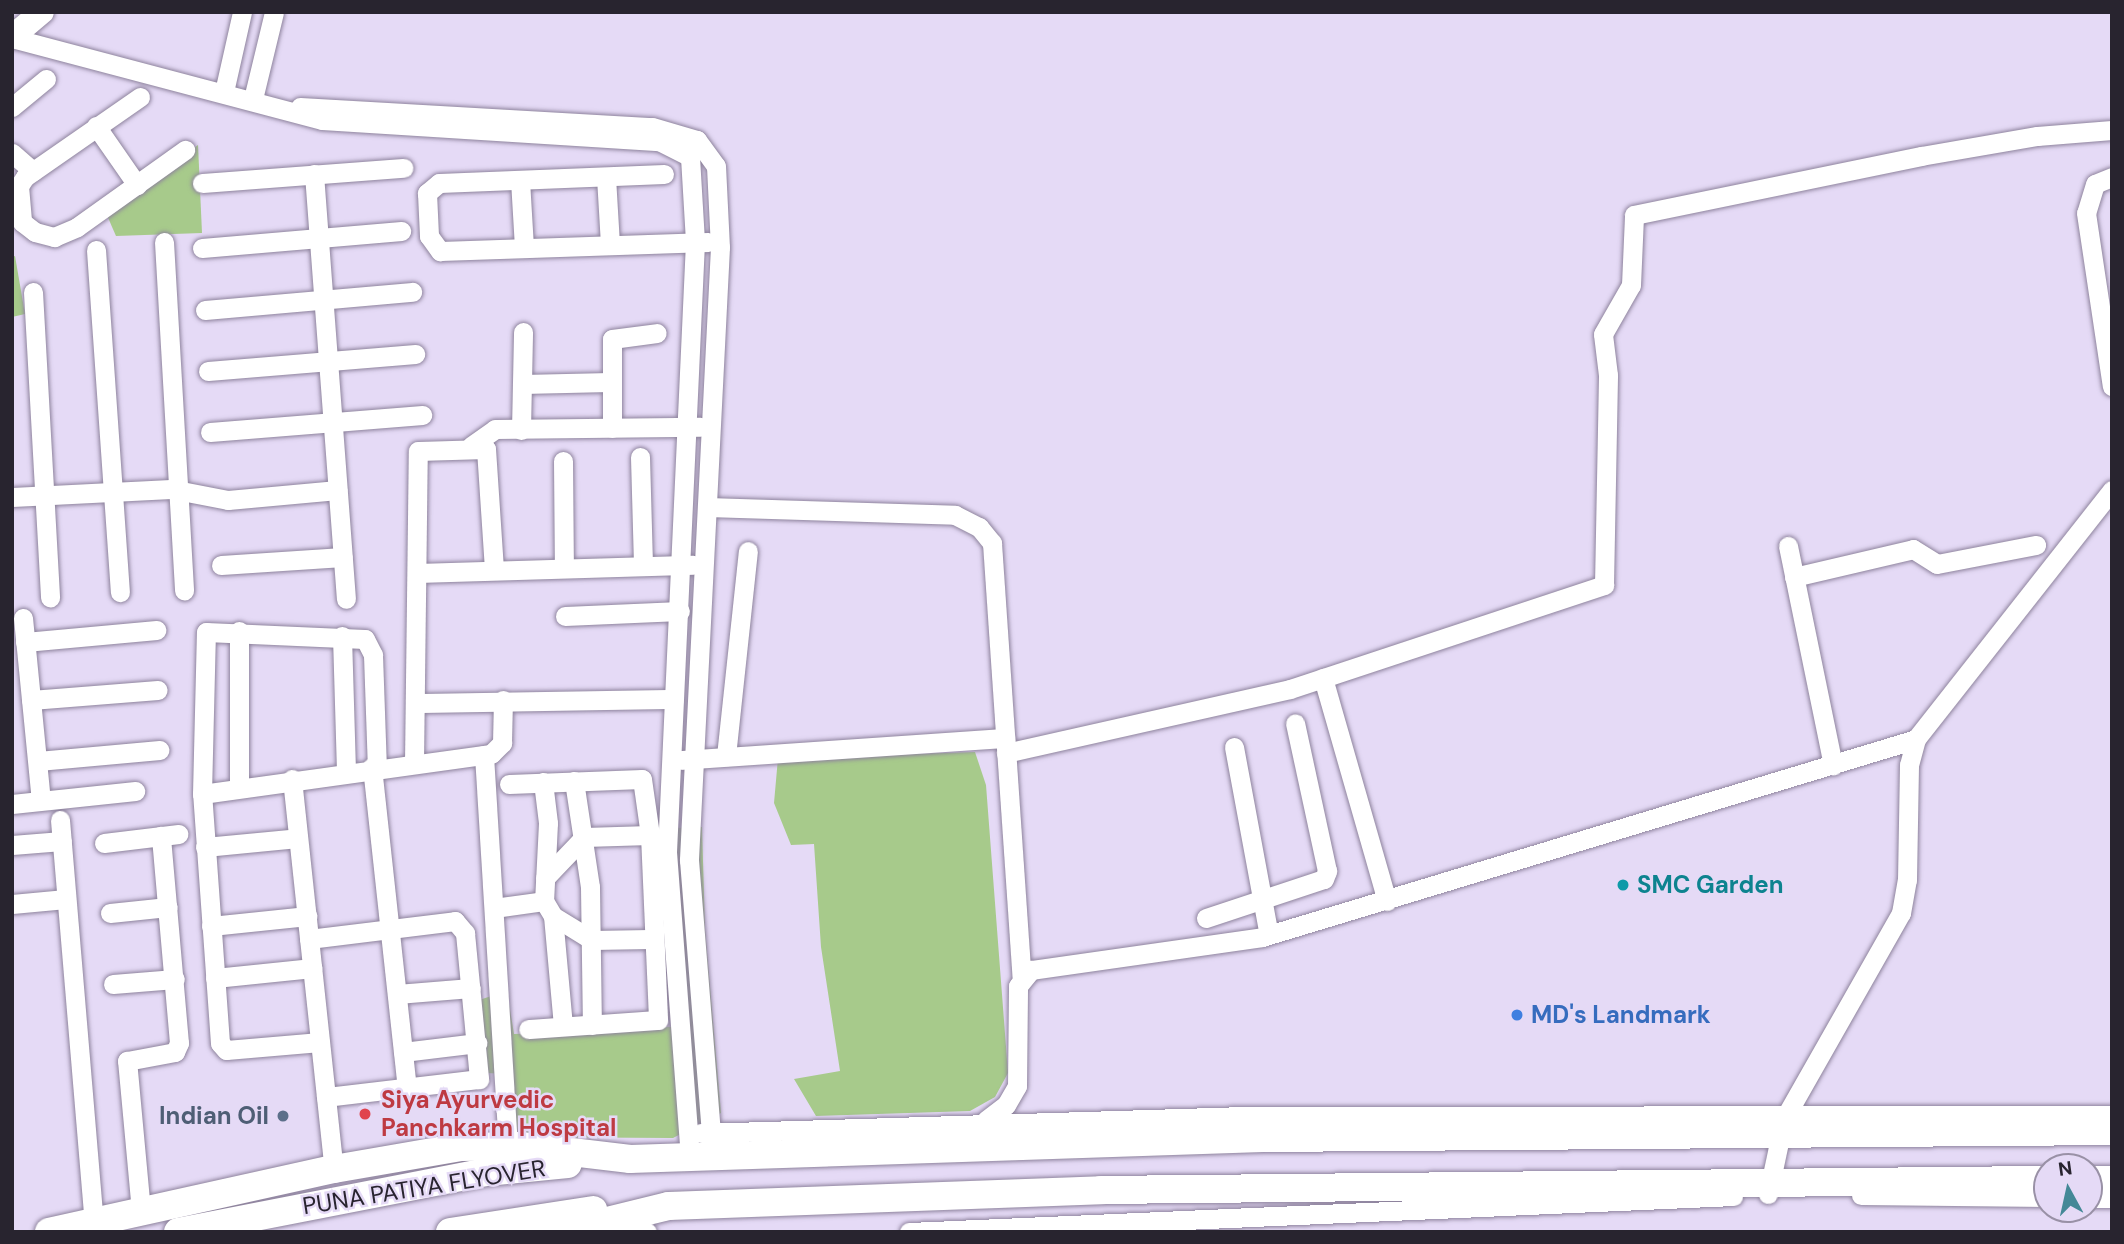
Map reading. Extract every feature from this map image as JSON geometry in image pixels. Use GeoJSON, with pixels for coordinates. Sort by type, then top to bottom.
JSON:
{"type":"FeatureCollection","features":[{"type":"Feature","properties":{"kind":"highway"},"geometry":{"type":"LineString","coordinates":[[1244,1116],[1264,1138]]}},
{"type":"Feature","properties":{"kind":"highway"},"geometry":{"type":"LineString","coordinates":[[1492,1118],[1524,1136]]}},
{"type":"Feature","properties":{"kind":"highway"},"geometry":{"type":"LineString","coordinates":[[904,1124],[919,1149]]}},
{"type":"Feature","properties":{"kind":"highway"},"geometry":{"type":"LineString","coordinates":[[49,1232],[334,1169],[461,1147],[508,1146],[630,1159],[701,1145],[919,1149],[1264,1138],[1524,1136],[1782,1127],[2112,1131]]}},
{"type":"Feature","properties":{"kind":"highway","name":"PUNA PATIYA FLYOVER"},"geometry":{"type":"LineString","coordinates":[[178,1232],[536,1167],[630,1159]]}},
{"type":"Feature","properties":{"kind":"highway"},"geometry":{"type":"LineString","coordinates":[[555,1223],[614,1220],[669,1206],[1101,1190],[1552,1194],[2033,1180]]}},
{"type":"Feature","properties":{"kind":"highway","name":"PUNA PATIYA FLYOVER"},"geometry":{"type":"LineString","coordinates":[[450,1232],[555,1223],[669,1206]]}},
{"type":"Feature","properties":{"kind":"main road"},"geometry":{"type":"LineString","coordinates":[[12,37],[42,12]]}},
{"type":"Feature","properties":{"kind":"street"},"geometry":{"type":"LineString","coordinates":[[224,92],[242,12]]}},
{"type":"Feature","properties":{"kind":"street"},"geometry":{"type":"LineString","coordinates":[[253,99],[274,12]]}},
{"type":"Feature","properties":{"kind":"street"},"geometry":{"type":"LineString","coordinates":[[12,37],[285,106],[679,132],[698,140],[716,166],[719,242],[689,859],[701,1145]]}},
{"type":"Feature","properties":{"kind":"street"},"geometry":{"type":"LineString","coordinates":[[12,107],[46,79]]}},
{"type":"Feature","properties":{"kind":"street"},"geometry":{"type":"LineString","coordinates":[[139,97],[33,172],[19,186],[22,222],[35,232],[54,237],[77,228],[185,150]]}},
{"type":"Feature","properties":{"kind":"street"},"geometry":{"type":"LineString","coordinates":[[285,106],[321,120],[396,129],[677,146],[693,167],[695,242],[689,426],[667,852],[701,1145]]}},
{"type":"Feature","properties":{"kind":"street"},"geometry":{"type":"LineString","coordinates":[[96,126],[137,185]]}},
{"type":"Feature","properties":{"kind":"street"},"geometry":{"type":"LineString","coordinates":[[670,761],[726,756],[1005,746],[1323,678],[1604,585],[1608,375],[1603,334],[1631,285],[1634,215],[1921,156],[2037,136],[2112,130]]}},
{"type":"Feature","properties":{"kind":"street"},"geometry":{"type":"LineString","coordinates":[[12,153],[33,172]]}},
{"type":"Feature","properties":{"kind":"street"},"geometry":{"type":"LineString","coordinates":[[202,183],[403,168]]}},
{"type":"Feature","properties":{"kind":"street"},"geometry":{"type":"LineString","coordinates":[[314,174],[346,599]]}},
{"type":"Feature","properties":{"kind":"street"},"geometry":{"type":"LineString","coordinates":[[664,174],[431,187],[429,236],[440,251],[719,242]]}},
{"type":"Feature","properties":{"kind":"street"},"geometry":{"type":"LineString","coordinates":[[606,177],[610,244]]}},
{"type":"Feature","properties":{"kind":"street"},"geometry":{"type":"LineString","coordinates":[[2112,177],[2095,184],[2086,213],[2112,386]]}},
{"type":"Feature","properties":{"kind":"street"},"geometry":{"type":"LineString","coordinates":[[520,180],[524,248]]}},
{"type":"Feature","properties":{"kind":"street"},"geometry":{"type":"LineString","coordinates":[[202,247],[401,231]]}},
{"type":"Feature","properties":{"kind":"street"},"geometry":{"type":"LineString","coordinates":[[164,242],[184,590]]}},
{"type":"Feature","properties":{"kind":"street"},"geometry":{"type":"LineString","coordinates":[[96,250],[120,592]]}},
{"type":"Feature","properties":{"kind":"street"},"geometry":{"type":"LineString","coordinates":[[33,292],[50,598]]}},
{"type":"Feature","properties":{"kind":"street"},"geometry":{"type":"LineString","coordinates":[[205,310],[412,292]]}},
{"type":"Feature","properties":{"kind":"street"},"geometry":{"type":"LineString","coordinates":[[522,430],[523,332]]}},
{"type":"Feature","properties":{"kind":"street"},"geometry":{"type":"LineString","coordinates":[[612,428],[612,339],[657,332]]}},
{"type":"Feature","properties":{"kind":"street"},"geometry":{"type":"LineString","coordinates":[[208,371],[415,354]]}},
{"type":"Feature","properties":{"kind":"street"},"geometry":{"type":"LineString","coordinates":[[522,384],[610,382]]}},
{"type":"Feature","properties":{"kind":"street"},"geometry":{"type":"LineString","coordinates":[[210,432],[422,415]]}},
{"type":"Feature","properties":{"kind":"street"},"geometry":{"type":"LineString","coordinates":[[471,446],[486,432],[711,427]]}},
{"type":"Feature","properties":{"kind":"street"},"geometry":{"type":"LineString","coordinates":[[414,763],[418,451],[471,446],[486,449],[491,456],[494,570]]}},
{"type":"Feature","properties":{"kind":"street"},"geometry":{"type":"LineString","coordinates":[[640,457],[643,566]]}},
{"type":"Feature","properties":{"kind":"street"},"geometry":{"type":"LineString","coordinates":[[563,461],[564,568]]}},
{"type":"Feature","properties":{"kind":"street"},"geometry":{"type":"LineString","coordinates":[[12,497],[179,491],[228,500],[338,490]]}},
{"type":"Feature","properties":{"kind":"street"},"geometry":{"type":"LineString","coordinates":[[2033,1197],[1769,1188],[1782,1127],[1901,912],[1908,880],[1909,765],[1916,739],[2112,490]]}},
{"type":"Feature","properties":{"kind":"street"},"geometry":{"type":"LineString","coordinates":[[708,507],[955,515],[979,527],[992,543],[998,568],[1005,746],[1022,978],[1017,1086],[1006,1105],[986,1120]]}},
{"type":"Feature","properties":{"kind":"street"},"geometry":{"type":"LineString","coordinates":[[1794,577],[1913,549],[1937,564],[2036,545]]}},
{"type":"Feature","properties":{"kind":"street"},"geometry":{"type":"LineString","coordinates":[[1788,546],[1833,765]]}},
{"type":"Feature","properties":{"kind":"street"},"geometry":{"type":"LineString","coordinates":[[726,756],[748,551]]}},
{"type":"Feature","properties":{"kind":"street"},"geometry":{"type":"LineString","coordinates":[[221,565],[343,557]]}},
{"type":"Feature","properties":{"kind":"street"},"geometry":{"type":"LineString","coordinates":[[417,573],[705,565]]}},
{"type":"Feature","properties":{"kind":"street"},"geometry":{"type":"LineString","coordinates":[[565,616],[680,611]]}},
{"type":"Feature","properties":{"kind":"street"},"geometry":{"type":"LineString","coordinates":[[23,618],[41,800]]}},
{"type":"Feature","properties":{"kind":"street"},"geometry":{"type":"LineString","coordinates":[[25,642],[156,630]]}},
{"type":"Feature","properties":{"kind":"street"},"geometry":{"type":"LineString","coordinates":[[320,1042],[221,1048],[202,794],[202,638],[211,630],[342,636],[365,639],[371,645],[374,767],[407,1089]]}},
{"type":"Feature","properties":{"kind":"street"},"geometry":{"type":"LineString","coordinates":[[239,631],[239,788]]}},
{"type":"Feature","properties":{"kind":"street"},"geometry":{"type":"LineString","coordinates":[[342,636],[345,771]]}},
{"type":"Feature","properties":{"kind":"street"},"geometry":{"type":"LineString","coordinates":[[1323,678],[1387,901]]}},
{"type":"Feature","properties":{"kind":"street"},"geometry":{"type":"LineString","coordinates":[[31,701],[158,690]]}},
{"type":"Feature","properties":{"kind":"street"},"geometry":{"type":"LineString","coordinates":[[415,704],[503,700],[674,699]]}},
{"type":"Feature","properties":{"kind":"street"},"geometry":{"type":"LineString","coordinates":[[202,794],[345,771],[484,755],[499,750],[502,743],[503,700]]}},
{"type":"Feature","properties":{"kind":"street"},"geometry":{"type":"LineString","coordinates":[[1206,918],[1262,894],[1282,897],[1315,886],[1327,871],[1295,723]]}},
{"type":"Feature","properties":{"kind":"street"},"geometry":{"type":"LineString","coordinates":[[1022,978],[1056,964],[1228,946],[1292,929],[1916,739]]}},
{"type":"Feature","properties":{"kind":"street"},"geometry":{"type":"LineString","coordinates":[[1234,747],[1269,935]]}},
{"type":"Feature","properties":{"kind":"street"},"geometry":{"type":"LineString","coordinates":[[38,761],[160,750]]}},
{"type":"Feature","properties":{"kind":"street"},"geometry":{"type":"LineString","coordinates":[[484,755],[508,1146]]}},
{"type":"Feature","properties":{"kind":"street"},"geometry":{"type":"LineString","coordinates":[[292,779],[334,1169]]}},
{"type":"Feature","properties":{"kind":"street"},"geometry":{"type":"LineString","coordinates":[[509,784],[642,779],[650,835],[650,939],[657,1020],[528,1029]]}},
{"type":"Feature","properties":{"kind":"street"},"geometry":{"type":"LineString","coordinates":[[575,781],[584,837],[592,940],[592,1026]]}},
{"type":"Feature","properties":{"kind":"street"},"geometry":{"type":"LineString","coordinates":[[543,782],[545,878],[563,1025]]}},
{"type":"Feature","properties":{"kind":"street"},"geometry":{"type":"LineString","coordinates":[[12,804],[135,791]]}},
{"type":"Feature","properties":{"kind":"street"},"geometry":{"type":"LineString","coordinates":[[61,820],[94,1222]]}},
{"type":"Feature","properties":{"kind":"street"},"geometry":{"type":"LineString","coordinates":[[104,843],[169,835],[168,907],[178,1049],[127,1060],[141,1211]]}},
{"type":"Feature","properties":{"kind":"street"},"geometry":{"type":"LineString","coordinates":[[545,878],[584,837],[650,835]]}},
{"type":"Feature","properties":{"kind":"street"},"geometry":{"type":"LineString","coordinates":[[205,847],[298,838]]}},
{"type":"Feature","properties":{"kind":"street"},"geometry":{"type":"LineString","coordinates":[[12,845],[62,841]]}},
{"type":"Feature","properties":{"kind":"street"},"geometry":{"type":"LineString","coordinates":[[1282,897],[1292,929]]}},
{"type":"Feature","properties":{"kind":"street"},"geometry":{"type":"LineString","coordinates":[[12,904],[66,900]]}},
{"type":"Feature","properties":{"kind":"street"},"geometry":{"type":"LineString","coordinates":[[110,913],[168,907]]}},
{"type":"Feature","properties":{"kind":"street"},"geometry":{"type":"LineString","coordinates":[[494,908],[549,908],[592,940],[650,939]]}},
{"type":"Feature","properties":{"kind":"street"},"geometry":{"type":"LineString","coordinates":[[211,926],[307,916]]}},
{"type":"Feature","properties":{"kind":"street"},"geometry":{"type":"LineString","coordinates":[[309,939],[462,924],[477,1043],[479,1079],[326,1097]]}},
{"type":"Feature","properties":{"kind":"street"},"geometry":{"type":"LineString","coordinates":[[215,978],[312,968]]}},
{"type":"Feature","properties":{"kind":"street"},"geometry":{"type":"LineString","coordinates":[[113,984],[175,979]]}},
{"type":"Feature","properties":{"kind":"street"},"geometry":{"type":"LineString","coordinates":[[397,994],[471,988]]}},
{"type":"Feature","properties":{"kind":"street"},"geometry":{"type":"LineString","coordinates":[[403,1052],[477,1043]]}},
{"type":"Feature","properties":{"kind":"street"},"geometry":{"type":"LineString","coordinates":[[701,1145],[904,1124],[986,1120],[1244,1116],[1492,1118],[1782,1127],[2112,1115]]}},
{"type":"Feature","properties":{"kind":"street"},"geometry":{"type":"LineString","coordinates":[[909,1232],[1552,1194]]}},
{"type":"Feature","properties":{"kind":"street"},"geometry":{"type":"LineString","coordinates":[[614,1220],[647,1232]]}},
{"type":"Feature","properties":{"kind":"green space"},"geometry":{"type":"Polygon","coordinates":[[[198,145],[202,233],[116,236],[106,213],[198,145]]]}},
{"type":"Feature","properties":{"kind":"green space"},"geometry":{"type":"Polygon","coordinates":[[[15,256],[25,314],[12,317],[12,257],[15,256]]]}},
{"type":"Feature","properties":{"kind":"green space"},"geometry":{"type":"Polygon","coordinates":[[[975,752],[986,785],[1008,1073],[995,1097],[970,1111],[816,1116],[794,1079],[840,1071],[821,947],[814,844],[791,845],[774,803],[778,758],[975,752]]]}},
{"type":"Feature","properties":{"kind":"green space"},"geometry":{"type":"Polygon","coordinates":[[[702,827],[705,929],[721,1113],[673,1138],[515,1137],[512,1074],[485,1073],[476,1001],[507,991],[514,1034],[686,1026],[673,828],[702,827]]]}},
{"type":"Feature","properties":{"kind":"place","name":"SMC Garden"},"geometry":{"type":"Point","coordinates":[1623,885]}},
{"type":"Feature","properties":{"kind":"place","name":"MD's Landmark"},"geometry":{"type":"Point","coordinates":[1517,1015]}},
{"type":"Feature","properties":{"kind":"place","name":"Siya Ayurvedic Panchkarm Hospital"},"geometry":{"type":"Point","coordinates":[365,1114]}},
{"type":"Feature","properties":{"kind":"place","name":"Indian Oil"},"geometry":{"type":"Point","coordinates":[283,1116]}}]}
